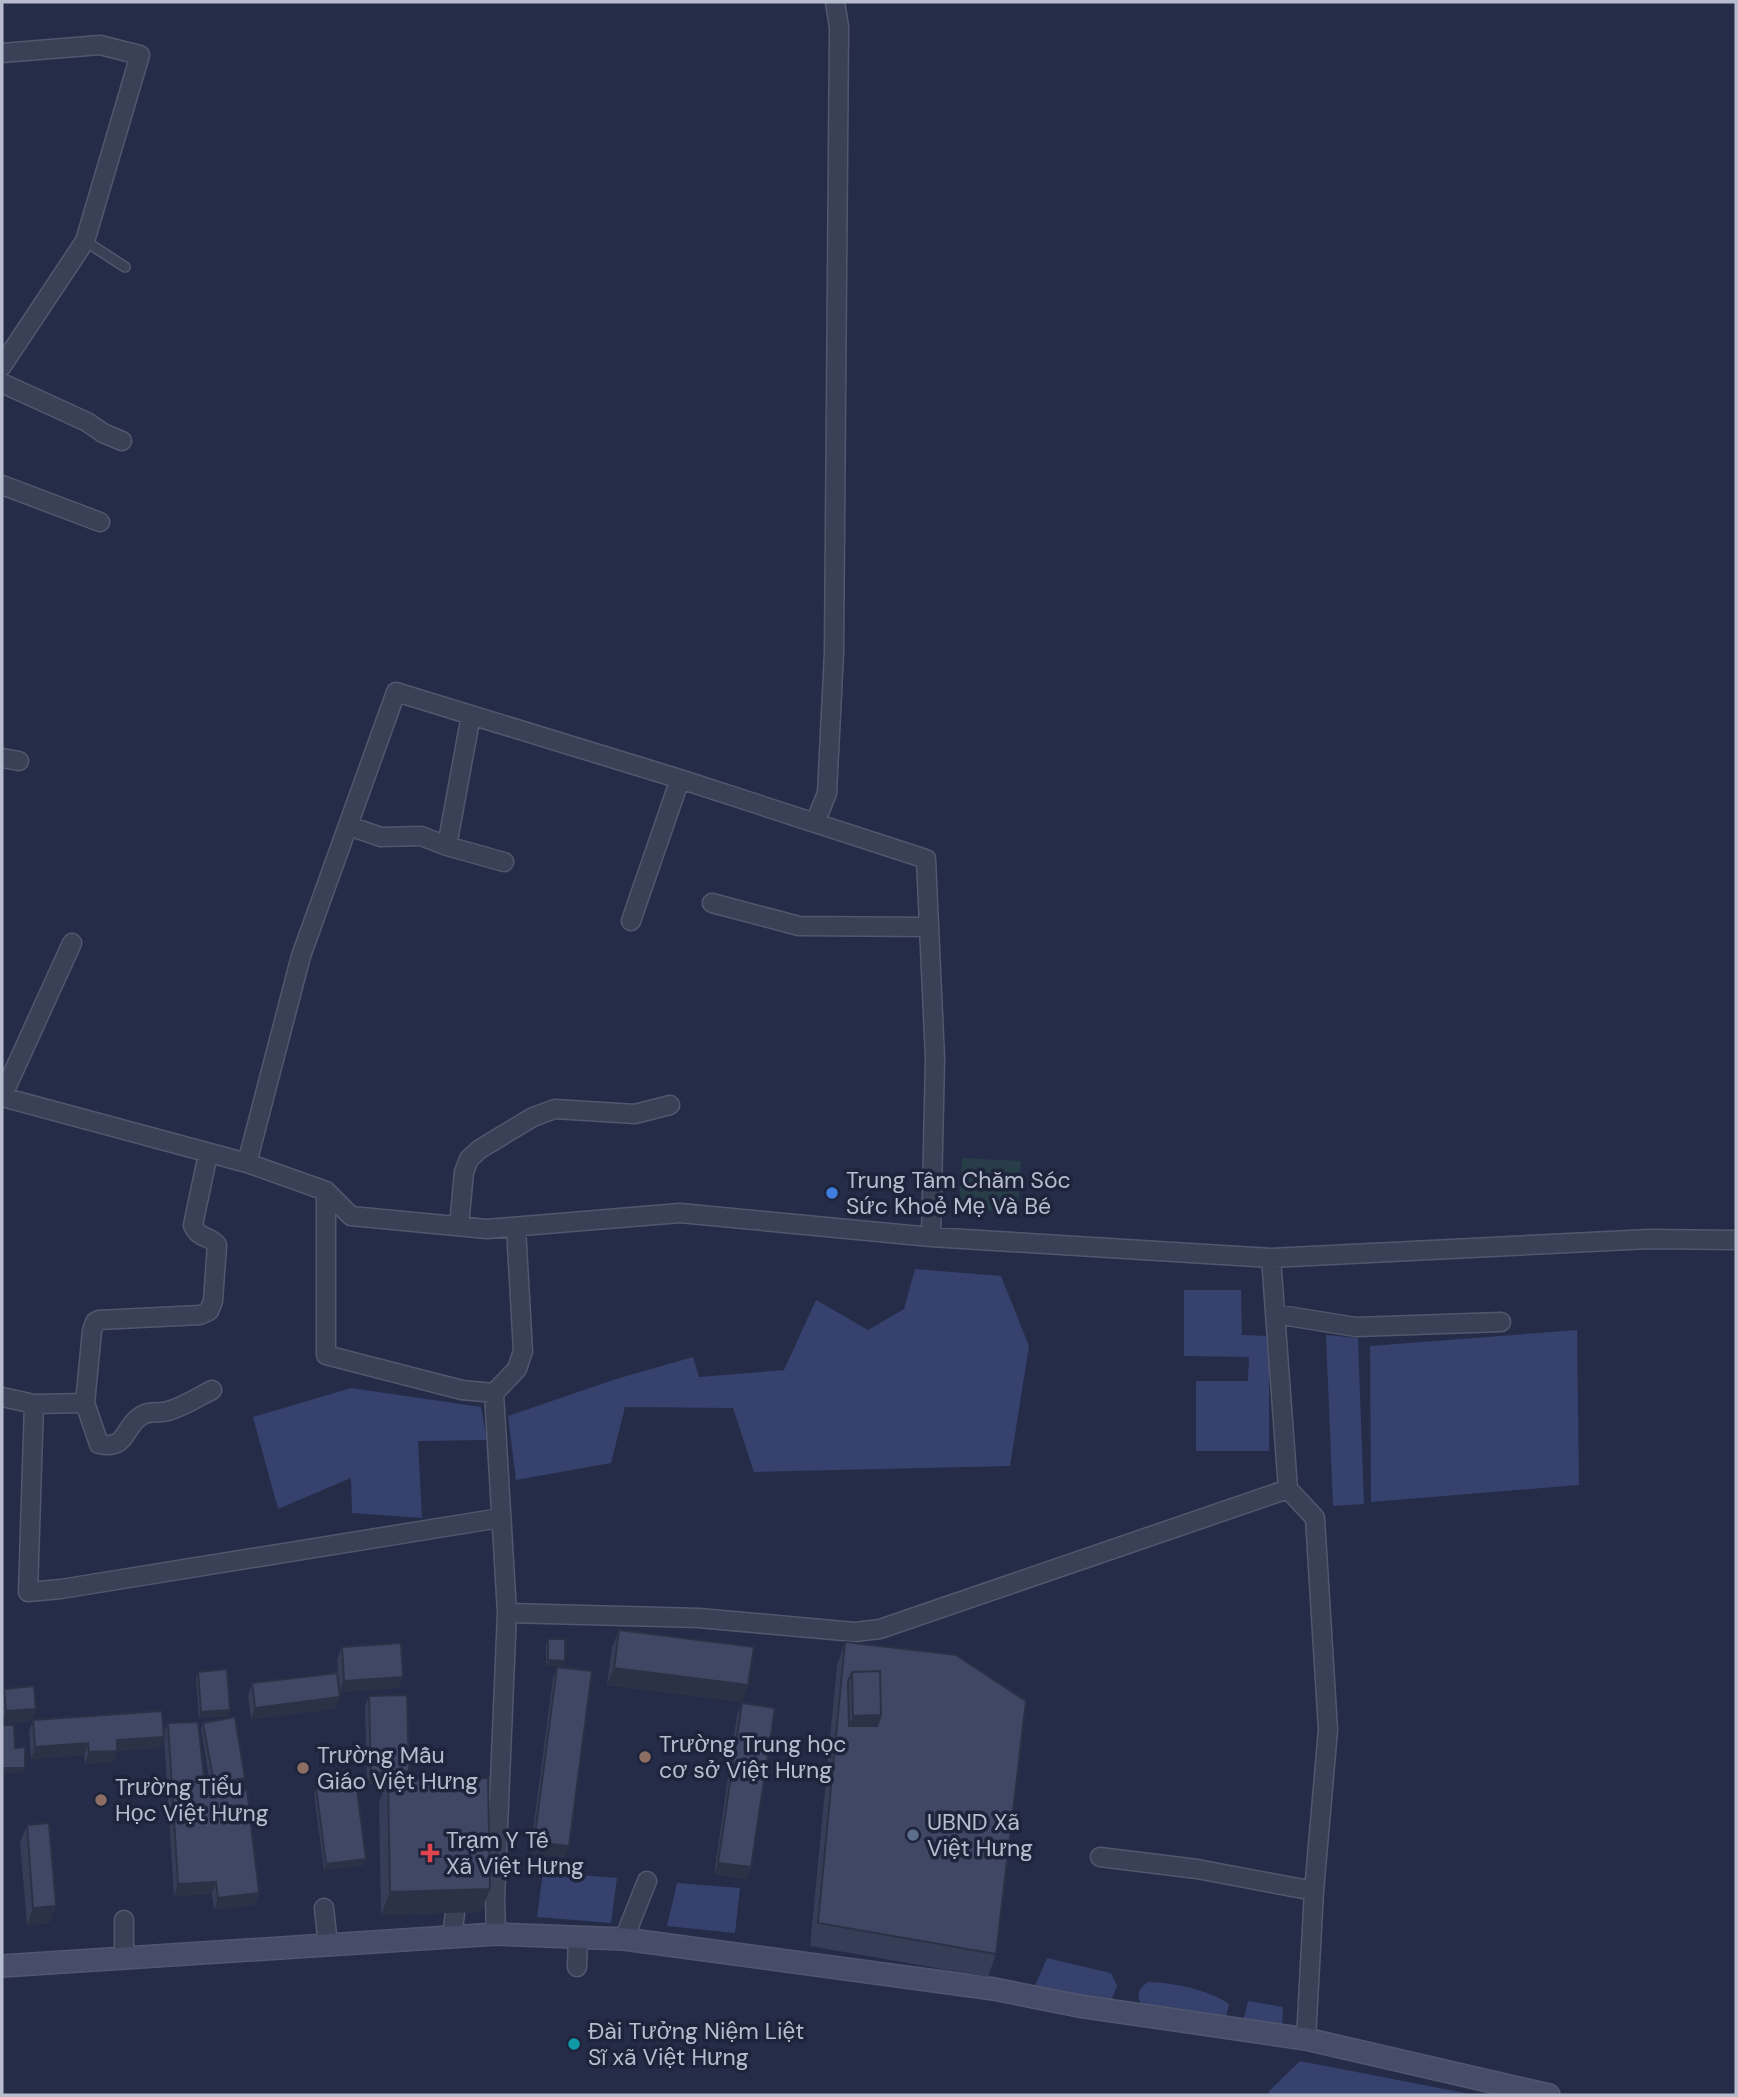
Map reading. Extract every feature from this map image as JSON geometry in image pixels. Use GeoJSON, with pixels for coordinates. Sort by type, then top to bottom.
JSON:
{"type":"FeatureCollection","features":[{"type":"Feature","properties":{"kind":"main road"},"geometry":{"type":"LineString","coordinates":[[2,1966],[496,1934],[624,1939],[868,1964],[1079,2006],[1306,2039],[1511,2091],[1549,2095]]}},
{"type":"Feature","properties":{"kind":"street"},"geometry":{"type":"LineString","coordinates":[[815,823],[827,793],[834,653],[838,41],[835,2]]}},
{"type":"Feature","properties":{"kind":"street"},"geometry":{"type":"LineString","coordinates":[[2,53],[100,45],[140,55],[85,241],[2,366]]}},
{"type":"Feature","properties":{"kind":"street"},"geometry":{"type":"LineString","coordinates":[[2,383],[122,441]]}},
{"type":"Feature","properties":{"kind":"street"},"geometry":{"type":"LineString","coordinates":[[2,485],[100,522]]}},
{"type":"Feature","properties":{"kind":"street"},"geometry":{"type":"LineString","coordinates":[[247,1163],[300,956],[396,692],[680,779],[926,859],[934,1059],[931,1237]]}},
{"type":"Feature","properties":{"kind":"street"},"geometry":{"type":"LineString","coordinates":[[447,846],[471,715]]}},
{"type":"Feature","properties":{"kind":"street"},"geometry":{"type":"LineString","coordinates":[[631,921],[680,779]]}},
{"type":"Feature","properties":{"kind":"street"},"geometry":{"type":"LineString","coordinates":[[349,826],[381,837],[421,836],[504,862]]}},
{"type":"Feature","properties":{"kind":"street"},"geometry":{"type":"LineString","coordinates":[[712,903],[799,926],[929,927]]}},
{"type":"Feature","properties":{"kind":"street"},"geometry":{"type":"LineString","coordinates":[[72,943],[2,1097],[247,1163],[326,1191],[351,1216],[487,1229],[680,1213],[931,1237],[1271,1258],[1650,1239],[1736,1240]]}},
{"type":"Feature","properties":{"kind":"street"},"geometry":{"type":"LineString","coordinates":[[459,1226],[464,1172],[469,1159],[480,1149],[533,1117],[555,1109],[635,1114],[670,1105]]}},
{"type":"Feature","properties":{"kind":"street"},"geometry":{"type":"LineString","coordinates":[[208,1154],[193,1225],[201,1236],[217,1245],[213,1301],[209,1311],[200,1315],[95,1322],[85,1403],[99,1444],[109,1446],[120,1441],[140,1416],[166,1412],[212,1390]]}},
{"type":"Feature","properties":{"kind":"street"},"geometry":{"type":"LineString","coordinates":[[326,1191],[326,1355],[462,1390],[494,1393]]}},
{"type":"Feature","properties":{"kind":"street"},"geometry":{"type":"LineString","coordinates":[[496,1934],[495,1899],[507,1613],[494,1393],[517,1369],[523,1351],[516,1228]]}},
{"type":"Feature","properties":{"kind":"street"},"geometry":{"type":"LineString","coordinates":[[1271,1258],[1288,1489],[1315,1518],[1328,1730],[1314,1891],[1306,2039]]}},
{"type":"Feature","properties":{"kind":"street"},"geometry":{"type":"LineString","coordinates":[[1275,1314],[1356,1327],[1501,1322]]}},
{"type":"Feature","properties":{"kind":"street"},"geometry":{"type":"LineString","coordinates":[[2,1397],[34,1404],[85,1403]]}},
{"type":"Feature","properties":{"kind":"street"},"geometry":{"type":"LineString","coordinates":[[34,1404],[28,1592],[61,1589],[500,1518]]}},
{"type":"Feature","properties":{"kind":"street"},"geometry":{"type":"LineString","coordinates":[[507,1613],[699,1618],[855,1632],[880,1629],[1288,1489]]}},
{"type":"Feature","properties":{"kind":"street"},"geometry":{"type":"LineString","coordinates":[[1100,1857],[1197,1869],[1314,1891]]}},
{"type":"Feature","properties":{"kind":"street"},"geometry":{"type":"LineString","coordinates":[[624,1939],[647,1881]]}},
{"type":"Feature","properties":{"kind":"street"},"geometry":{"type":"LineString","coordinates":[[324,1908],[328,1945]]}},
{"type":"Feature","properties":{"kind":"street"},"geometry":{"type":"LineString","coordinates":[[452,1937],[455,1913]]}},
{"type":"Feature","properties":{"kind":"street"},"geometry":{"type":"LineString","coordinates":[[124,1920],[124,1959]]}},
{"type":"Feature","properties":{"kind":"street"},"geometry":{"type":"LineString","coordinates":[[577,1967],[578,1937]]}},
{"type":"Feature","properties":{"kind":"street"},"geometry":{"type":"LineString","coordinates":[[973,1975],[994,1989]]}},
{"type":"Feature","properties":{"kind":"lane"},"geometry":{"type":"LineString","coordinates":[[85,241],[125,267]]}},
{"type":"Feature","properties":{"kind":"shaded area"},"geometry":{"type":"Polygon","coordinates":[[[962,1158],[1021,1161],[1018,1212],[959,1209],[962,1158]]]}},
{"type":"Feature","properties":{"kind":"water"},"geometry":{"type":"Polygon","coordinates":[[[915,1269],[1001,1276],[1029,1346],[1010,1466],[754,1472],[733,1408],[625,1407],[611,1463],[516,1480],[508,1416],[616,1379],[693,1357],[699,1377],[784,1370],[816,1300],[868,1330],[904,1309],[915,1269]]]}},
{"type":"Feature","properties":{"kind":"water"},"geometry":{"type":"Polygon","coordinates":[[[1184,1290],[1241,1290],[1242,1335],[1269,1336],[1269,1451],[1196,1451],[1196,1381],[1248,1381],[1249,1357],[1184,1356],[1184,1290]]]}},
{"type":"Feature","properties":{"kind":"water"},"geometry":{"type":"Polygon","coordinates":[[[1577,1330],[1579,1485],[1371,1502],[1370,1346],[1577,1330]]]}},
{"type":"Feature","properties":{"kind":"water"},"geometry":{"type":"Polygon","coordinates":[[[1326,1335],[1358,1338],[1364,1504],[1333,1506],[1326,1335]]]}},
{"type":"Feature","properties":{"kind":"water"},"geometry":{"type":"Polygon","coordinates":[[[351,1388],[481,1407],[487,1440],[418,1441],[422,1518],[352,1513],[351,1478],[278,1509],[253,1417],[351,1388]]]}},
{"type":"Feature","properties":{"kind":"water"},"geometry":{"type":"Polygon","coordinates":[[[543,1872],[617,1878],[611,1923],[537,1917],[543,1872]]]}},
{"type":"Feature","properties":{"kind":"water"},"geometry":{"type":"Polygon","coordinates":[[[677,1883],[740,1888],[735,1933],[667,1926],[677,1883]]]}},
{"type":"Feature","properties":{"kind":"water"},"geometry":{"type":"Polygon","coordinates":[[[1047,1958],[1111,1973],[1117,1986],[1111,2001],[1034,1988],[1047,1958]]]}},
{"type":"Feature","properties":{"kind":"water"},"geometry":{"type":"Polygon","coordinates":[[[1148,1982],[1211,1994],[1229,2004],[1225,2021],[1146,2010],[1138,1995],[1148,1982]]]}},
{"type":"Feature","properties":{"kind":"water"},"geometry":{"type":"Polygon","coordinates":[[[1248,2001],[1283,2007],[1282,2029],[1243,2022],[1248,2001]]]}},
{"type":"Feature","properties":{"kind":"water"},"geometry":{"type":"Polygon","coordinates":[[[1300,2061],[1465,2093],[1465,2095],[1268,2095],[1300,2061]]]}},
{"type":"Feature","properties":{"kind":"building"},"geometry":{"type":"Polygon","coordinates":[[[619,1630],[754,1647],[748,1685],[614,1668],[619,1630]]]}},
{"type":"Feature","properties":{"kind":"building"},"geometry":{"type":"Polygon","coordinates":[[[548,1639],[565,1639],[565,1661],[548,1660],[548,1639]]]}},
{"type":"Feature","properties":{"kind":"building","name":"UBND Xã Việt Hưng"},"geometry":{"type":"Polygon","coordinates":[[[845,1642],[956,1655],[1026,1701],[996,1954],[818,1923],[845,1642]],[[880,1671],[852,1672],[848,1682],[849,1726],[877,1726],[881,1715],[880,1671]]]}},
{"type":"Feature","properties":{"kind":"building"},"geometry":{"type":"Polygon","coordinates":[[[401,1643],[403,1677],[344,1681],[342,1647],[401,1643]]]}},
{"type":"Feature","properties":{"kind":"building"},"geometry":{"type":"Polygon","coordinates":[[[557,1667],[592,1671],[569,1846],[534,1842],[557,1667]]]}},
{"type":"Feature","properties":{"kind":"building"},"geometry":{"type":"Polygon","coordinates":[[[227,1669],[230,1710],[201,1712],[198,1672],[227,1669]]]}},
{"type":"Feature","properties":{"kind":"building"},"geometry":{"type":"Polygon","coordinates":[[[880,1671],[881,1715],[853,1716],[852,1672],[880,1671]]]}},
{"type":"Feature","properties":{"kind":"building"},"geometry":{"type":"Polygon","coordinates":[[[337,1673],[340,1697],[255,1708],[252,1683],[337,1673]]]}},
{"type":"Feature","properties":{"kind":"building"},"geometry":{"type":"Polygon","coordinates":[[[34,1686],[36,1709],[6,1711],[4,1689],[34,1686]]]}},
{"type":"Feature","properties":{"kind":"building"},"geometry":{"type":"Polygon","coordinates":[[[407,1695],[409,1771],[371,1773],[369,1696],[407,1695]]]}},
{"type":"Feature","properties":{"kind":"building"},"geometry":{"type":"Polygon","coordinates":[[[742,1703],[775,1708],[751,1867],[718,1863],[742,1703]]]}},
{"type":"Feature","properties":{"kind":"building"},"geometry":{"type":"Polygon","coordinates":[[[162,1711],[164,1737],[117,1740],[117,1751],[89,1752],[88,1743],[35,1747],[33,1720],[162,1711]]]}},
{"type":"Feature","properties":{"kind":"building"},"geometry":{"type":"Polygon","coordinates":[[[235,1717],[245,1778],[214,1783],[203,1723],[235,1717]]]}},
{"type":"Feature","properties":{"kind":"building"},"geometry":{"type":"Polygon","coordinates":[[[198,1722],[206,1795],[247,1790],[259,1893],[218,1898],[216,1882],[178,1884],[168,1723],[198,1722]]]}},
{"type":"Feature","properties":{"kind":"building"},"geometry":{"type":"Polygon","coordinates":[[[2,1725],[14,1725],[15,1748],[25,1747],[25,1768],[2,1768],[2,1725]]]}},
{"type":"Feature","properties":{"kind":"building","name":"Trạm Y Tế Xã Việt Hưng"},"geometry":{"type":"Polygon","coordinates":[[[488,1778],[490,1889],[390,1892],[388,1780],[488,1778]]]}},
{"type":"Feature","properties":{"kind":"building"},"geometry":{"type":"Polygon","coordinates":[[[356,1782],[366,1859],[326,1864],[316,1788],[356,1782]]]}},
{"type":"Feature","properties":{"kind":"building"},"geometry":{"type":"Polygon","coordinates":[[[49,1823],[56,1906],[33,1908],[27,1825],[49,1823]]]}},
{"type":"Feature","properties":{"kind":"place","name":"Trung Tâm Chăm Sóc Sức Khoẻ Mẹ Và Bé"},"geometry":{"type":"Point","coordinates":[832,1193]}},
{"type":"Feature","properties":{"kind":"place","name":"Trường Trung học cơ sở Việt Hưng"},"geometry":{"type":"Point","coordinates":[645,1757]}},
{"type":"Feature","properties":{"kind":"place","name":"Trường Mẫu Giáo Việt Hưng"},"geometry":{"type":"Point","coordinates":[303,1768]}},
{"type":"Feature","properties":{"kind":"place","name":"Trường Tiểu Học Việt Hưng"},"geometry":{"type":"Point","coordinates":[101,1800]}},
{"type":"Feature","properties":{"kind":"place","name":"UBND Xã Việt Hưng"},"geometry":{"type":"Point","coordinates":[913,1835]}},
{"type":"Feature","properties":{"kind":"place","name":"Trạm Y Tế Xã Việt Hưng"},"geometry":{"type":"Point","coordinates":[430,1853]}},
{"type":"Feature","properties":{"kind":"place","name":"Đài Tưởng Niệm Liệt Sĩ xã Việt Hưng"},"geometry":{"type":"Point","coordinates":[574,2044]}}]}
